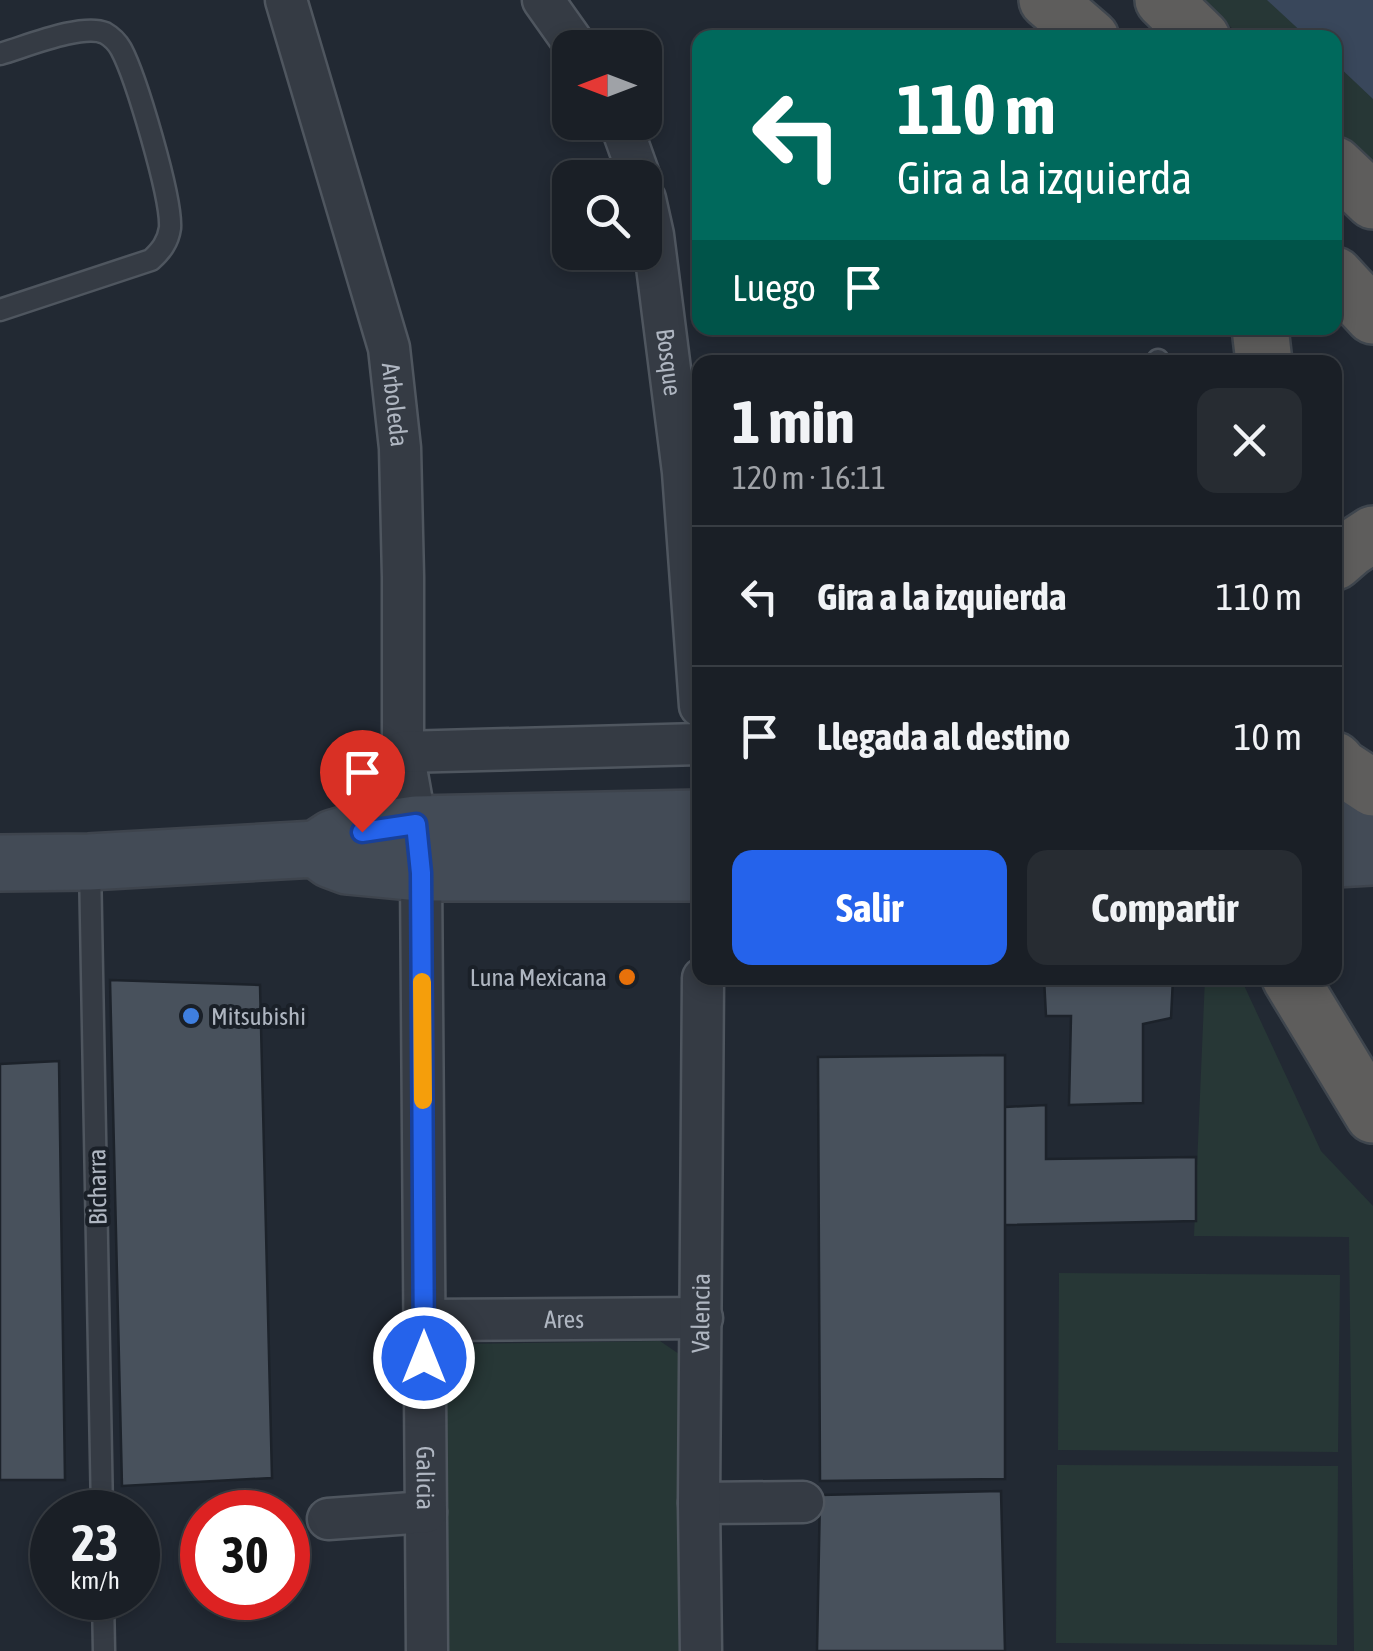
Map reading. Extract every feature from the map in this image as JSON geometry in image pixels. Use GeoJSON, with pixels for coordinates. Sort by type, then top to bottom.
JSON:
{"type":"FeatureCollection","features":[{"type":"Feature","properties":{"kind":"highway"},"geometry":{"type":"LineString","coordinates":[[1047,0],[1082,30]]}},
{"type":"Feature","properties":{"kind":"highway"},"geometry":{"type":"LineString","coordinates":[[1163,0],[1194,30]]}},
{"type":"Feature","properties":{"kind":"highway"},"geometry":{"type":"LineString","coordinates":[[1342,172],[1373,201]]}},
{"type":"Feature","properties":{"kind":"highway"},"geometry":{"type":"LineString","coordinates":[[1342,283],[1373,316]]}},
{"type":"Feature","properties":{"kind":"highway"},"geometry":{"type":"LineString","coordinates":[[1342,555],[1373,534]]}},
{"type":"Feature","properties":{"kind":"highway"},"geometry":{"type":"LineString","coordinates":[[1342,768],[1373,788]]}},
{"type":"Feature","properties":{"kind":"highway"},"geometry":{"type":"LineString","coordinates":[[1294,985],[1373,1115]]}},
{"type":"Feature","properties":{"kind":"main road"},"geometry":{"type":"LineString","coordinates":[[1342,815],[1373,813]]}},
{"type":"Feature","properties":{"kind":"main road"},"geometry":{"type":"LineString","coordinates":[[0,863],[316,849],[347,866],[418,849],[692,819]]}},
{"type":"Feature","properties":{"kind":"main road"},"geometry":{"type":"LineString","coordinates":[[418,849],[692,872]]}},
{"type":"Feature","properties":{"kind":"main road"},"geometry":{"type":"LineString","coordinates":[[1342,859],[1373,857]]}},
{"type":"Feature","properties":{"kind":"street","name":"Arboleda"},"geometry":{"type":"LineString","coordinates":[[286,0],[389,348],[400,448],[403,752],[418,849]]}},
{"type":"Feature","properties":{"kind":"street"},"geometry":{"type":"LineString","coordinates":[[543,0],[564,30]]}},
{"type":"Feature","properties":{"kind":"street","name":"Bosque"},"geometry":{"type":"LineString","coordinates":[[657,270],[683,472],[692,596]]}},
{"type":"Feature","properties":{"kind":"street"},"geometry":{"type":"LineString","coordinates":[[403,752],[692,744]]}},
{"type":"Feature","properties":{"kind":"street","name":"Galicia"},"geometry":{"type":"LineString","coordinates":[[418,849],[427,1651]]}},
{"type":"Feature","properties":{"kind":"street","name":"Valencia"},"geometry":{"type":"LineString","coordinates":[[701,1651],[703,985]]}},
{"type":"Feature","properties":{"kind":"street","name":"Ares"},"geometry":{"type":"LineString","coordinates":[[424,1320],[702,1318]]}},
{"type":"Feature","properties":{"kind":"street"},"geometry":{"type":"LineString","coordinates":[[700,1503],[803,1502]]}},
{"type":"Feature","properties":{"kind":"street"},"geometry":{"type":"LineString","coordinates":[[328,1519],[426,1512]]}},
{"type":"Feature","properties":{"kind":"lane"},"geometry":{"type":"LineString","coordinates":[[0,54],[84,30],[100,30],[113,38],[122,50],[140,100],[161,176],[170,229],[161,250],[150,260],[0,310]]}},
{"type":"Feature","properties":{"kind":"lane","name":"Bicharra"},"geometry":{"type":"LineString","coordinates":[[90,862],[102,1490]]}},
{"type":"Feature","properties":{"kind":"lane"},"geometry":{"type":"LineString","coordinates":[[104,1620],[104,1651]]}},
{"type":"Feature","properties":{"kind":"shaded area"},"geometry":{"type":"Polygon","coordinates":[[[1203,0],[1373,0],[1373,165],[1342,136],[1342,30],[1234,30],[1203,0]]]}},
{"type":"Feature","properties":{"kind":"shaded area"},"geometry":{"type":"Polygon","coordinates":[[[1205,985],[1244,985],[1321,1151],[1373,1206],[1373,1651],[1354,1651],[1349,1237],[1194,1236],[1205,985]]]}},
{"type":"Feature","properties":{"kind":"shaded area"},"geometry":{"type":"Polygon","coordinates":[[[1059,1273],[1340,1275],[1338,1452],[1058,1450],[1059,1273]]]}},
{"type":"Feature","properties":{"kind":"shaded area"},"geometry":{"type":"Polygon","coordinates":[[[660,1341],[679,1354],[681,1651],[447,1651],[446,1356],[459,1344],[660,1341]]]}},
{"type":"Feature","properties":{"kind":"shaded area"},"geometry":{"type":"Polygon","coordinates":[[[1057,1465],[1338,1466],[1337,1645],[1056,1643],[1057,1465]]]}},
{"type":"Feature","properties":{"kind":"water"},"geometry":{"type":"Polygon","coordinates":[[[1267,0],[1373,0],[1373,99],[1342,70],[1342,30],[1299,30],[1267,0]]]}},
{"type":"Feature","properties":{"kind":"building"},"geometry":{"type":"Polygon","coordinates":[[[110,980],[260,985],[272,1478],[122,1486],[110,980]]]}},
{"type":"Feature","properties":{"kind":"building"},"geometry":{"type":"Polygon","coordinates":[[[1044,985],[1173,985],[1171,1018],[1143,1024],[1143,1103],[1069,1105],[1071,1016],[1046,1016],[1044,985]]]}},
{"type":"Feature","properties":{"kind":"building"},"geometry":{"type":"Polygon","coordinates":[[[1005,1055],[1005,1479],[820,1481],[818,1057],[1005,1055]]]}},
{"type":"Feature","properties":{"kind":"building"},"geometry":{"type":"Polygon","coordinates":[[[59,1061],[65,1480],[0,1480],[0,1064],[59,1061]]]}},
{"type":"Feature","properties":{"kind":"building"},"geometry":{"type":"Polygon","coordinates":[[[1046,1105],[1046,1159],[1196,1157],[1196,1221],[1005,1225],[1005,1107],[1046,1105]]]}},
{"type":"Feature","properties":{"kind":"building"},"geometry":{"type":"Polygon","coordinates":[[[1001,1491],[1005,1651],[817,1651],[820,1495],[1001,1491]]]}},
{"type":"Feature","properties":{"kind":"slow traffic"},"geometry":{"type":"LineString","coordinates":[[422,982],[423,1100]]}},
{"type":"Feature","properties":{"kind":"place","name":"Luna Mexicana"},"geometry":{"type":"Point","coordinates":[627,977]}},
{"type":"Feature","properties":{"kind":"place","name":"Mitsubishi"},"geometry":{"type":"Point","coordinates":[191,1016]}},
{"type":"Feature","properties":{"kind":"route"},"geometry":{"type":"LineString","coordinates":[[362,832],[416,824],[421,873],[424,1358]]}}]}
